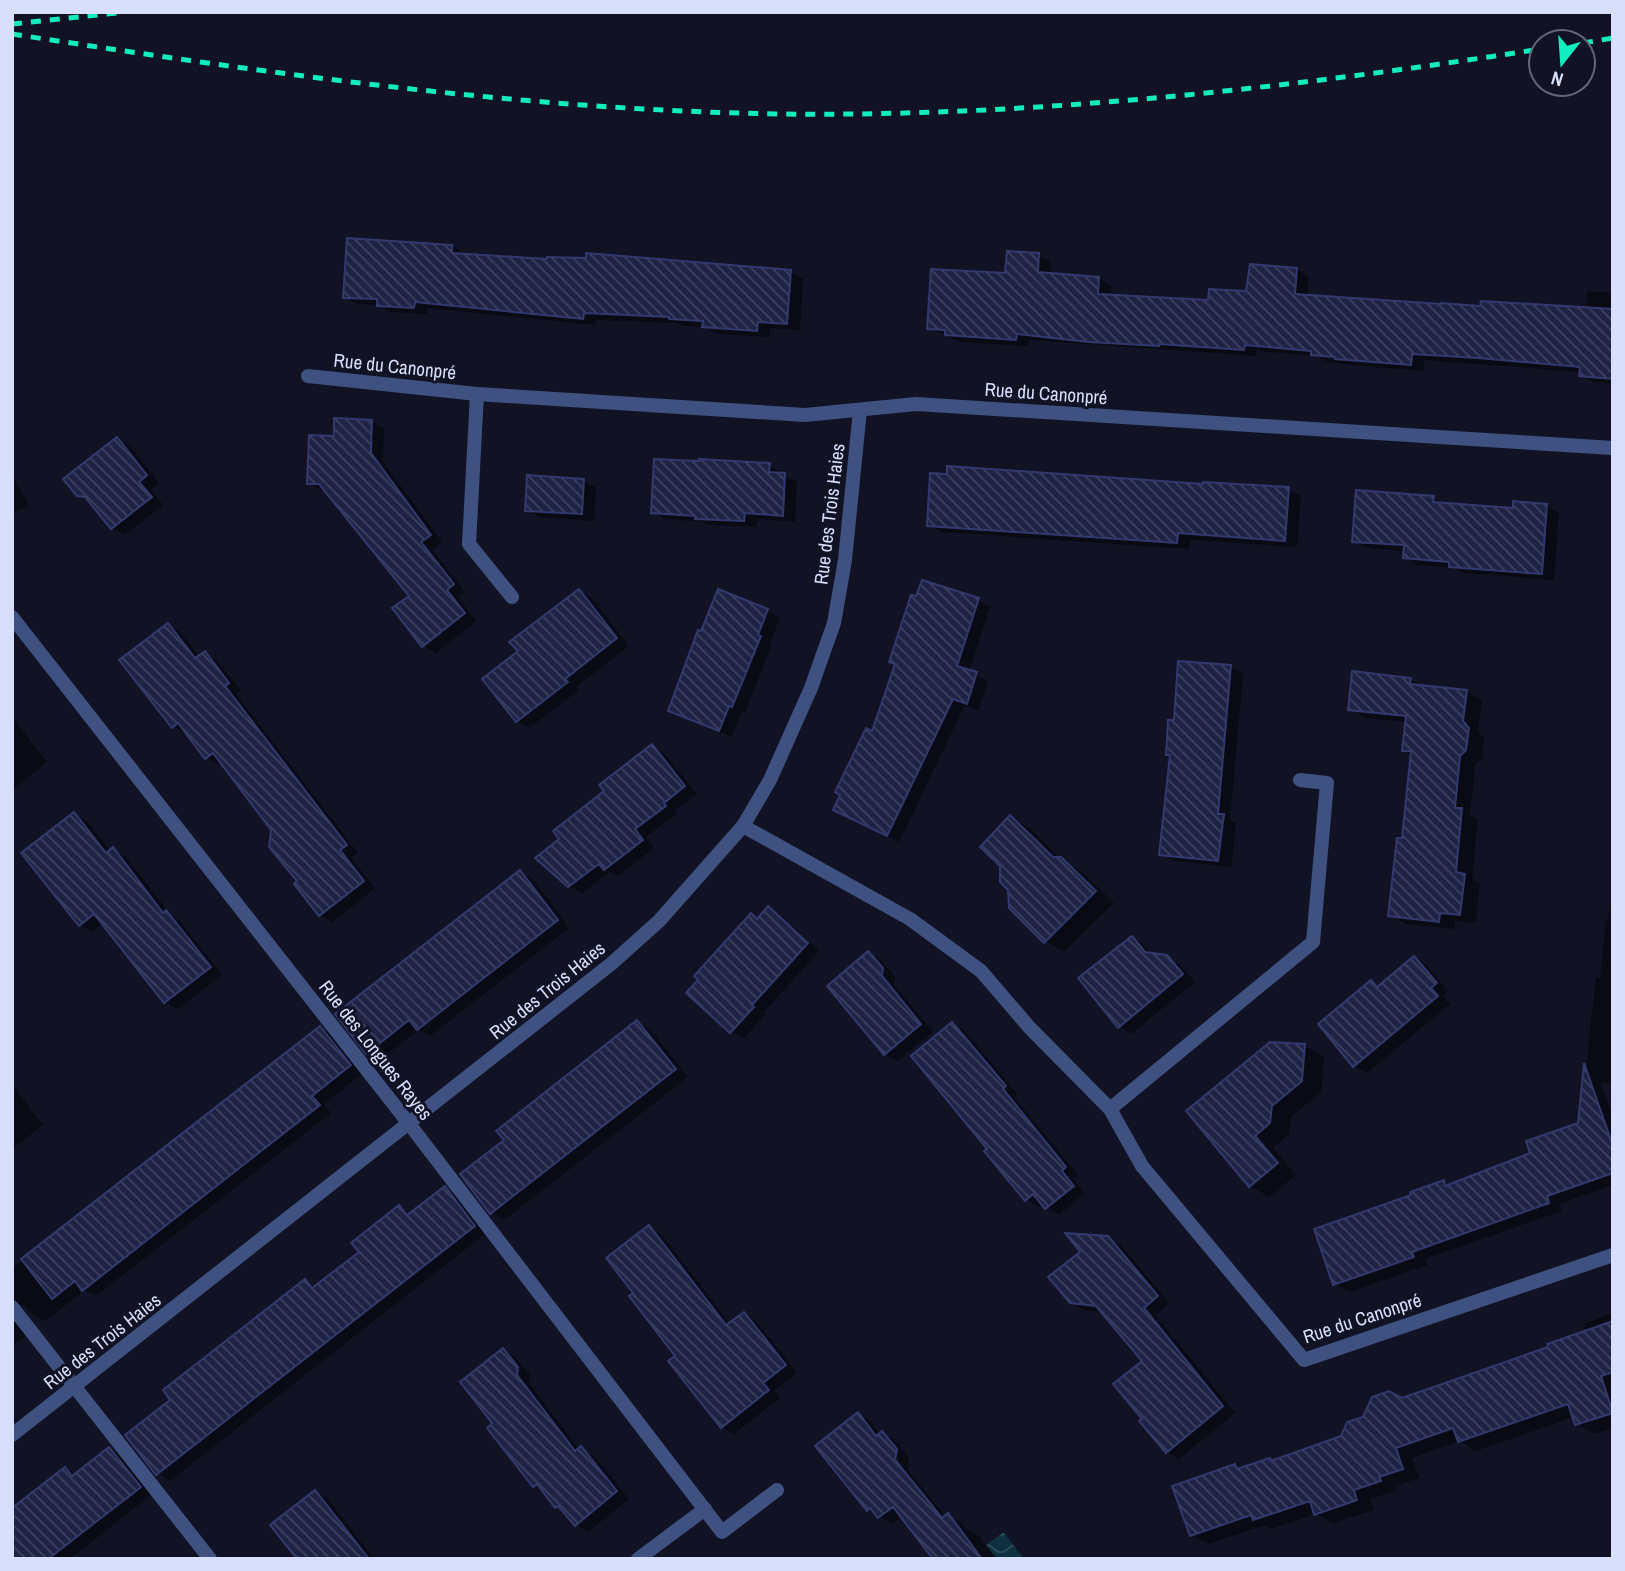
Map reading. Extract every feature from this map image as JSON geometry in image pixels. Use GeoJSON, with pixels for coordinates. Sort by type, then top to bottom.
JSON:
{"type":"FeatureCollection","features":[{"type":"Feature","properties":{"kind":"street","name":"Rue du Canonpré"},"geometry":{"type":"LineString","coordinates":[[309,376],[477,394],[805,415],[916,404],[1613,447]]}},
{"type":"Feature","properties":{"kind":"street","name":"Rue du Canonpré"},"geometry":{"type":"LineString","coordinates":[[477,394],[469,544],[512,597]]}},
{"type":"Feature","properties":{"kind":"street","name":"Rue des Trois Haies"},"geometry":{"type":"LineString","coordinates":[[12,1434],[410,1125],[611,964],[659,921],[743,826],[770,780],[811,688],[834,623],[845,560],[860,410]]}},
{"type":"Feature","properties":{"kind":"street","name":"Rue des Longues Rayes"},"geometry":{"type":"LineString","coordinates":[[12,617],[410,1125],[722,1532],[777,1490]]}},
{"type":"Feature","properties":{"kind":"street"},"geometry":{"type":"LineString","coordinates":[[1110,1109],[1313,942],[1327,783],[1300,780]]}},
{"type":"Feature","properties":{"kind":"street","name":"Rue du Canonpré"},"geometry":{"type":"LineString","coordinates":[[743,826],[910,919],[982,971],[1029,1027],[1110,1109],[1142,1166],[1304,1360],[1613,1255]]}},
{"type":"Feature","properties":{"kind":"street"},"geometry":{"type":"LineString","coordinates":[[12,1307],[210,1559]]}},
{"type":"Feature","properties":{"kind":"street"},"geometry":{"type":"LineString","coordinates":[[638,1559],[705,1509]]}},
{"type":"Feature","properties":{"kind":"water"},"geometry":{"type":"Polygon","coordinates":[[[1004,1532],[1024,1559],[997,1559],[986,1545],[1004,1532]]]}},
{"type":"Feature","properties":{"kind":"building"},"geometry":{"type":"Polygon","coordinates":[[[347,238],[452,245],[452,253],[547,259],[586,258],[586,253],[791,270],[787,324],[758,322],[757,331],[702,327],[703,321],[669,317],[584,313],[583,319],[415,302],[414,308],[377,306],[377,299],[343,298],[347,238]]]}},
{"type":"Feature","properties":{"kind":"building"},"geometry":{"type":"Polygon","coordinates":[[[1007,251],[1039,253],[1038,272],[1099,277],[1098,294],[1208,300],[1209,289],[1246,291],[1250,264],[1297,268],[1295,294],[1480,306],[1481,301],[1613,309],[1613,379],[1579,376],[1580,367],[1478,358],[1412,354],[1411,365],[1335,359],[1311,355],[1311,351],[1245,345],[1244,350],[1159,346],[1017,334],[1016,340],[945,335],[945,330],[927,329],[931,269],[1005,273],[1007,251]]]}},
{"type":"Feature","properties":{"kind":"building"},"geometry":{"type":"Polygon","coordinates":[[[334,418],[372,420],[371,453],[431,535],[421,542],[454,584],[447,590],[465,613],[422,647],[392,608],[409,596],[319,484],[307,484],[309,435],[334,436],[334,418]]]}},
{"type":"Feature","properties":{"kind":"building"},"geometry":{"type":"Polygon","coordinates":[[[117,437],[147,475],[139,482],[152,497],[111,529],[85,497],[77,496],[63,479],[117,437]]]}},
{"type":"Feature","properties":{"kind":"building"},"geometry":{"type":"Polygon","coordinates":[[[654,459],[770,463],[769,472],[785,473],[783,516],[745,513],[744,521],[695,519],[695,516],[651,513],[654,459]]]}},
{"type":"Feature","properties":{"kind":"building"},"geometry":{"type":"Polygon","coordinates":[[[947,466],[1203,484],[1289,487],[1285,541],[1178,533],[1177,543],[927,526],[930,473],[947,474],[947,466]]]}},
{"type":"Feature","properties":{"kind":"building"},"geometry":{"type":"Polygon","coordinates":[[[527,475],[584,479],[582,514],[525,511],[527,475]]]}},
{"type":"Feature","properties":{"kind":"building"},"geometry":{"type":"Polygon","coordinates":[[[1356,490],[1434,496],[1433,502],[1513,508],[1513,501],[1547,504],[1542,574],[1449,567],[1449,562],[1403,558],[1404,545],[1352,542],[1356,490]]]}},
{"type":"Feature","properties":{"kind":"building"},"geometry":{"type":"Polygon","coordinates":[[[922,580],[979,598],[957,666],[977,672],[967,704],[953,699],[887,836],[833,810],[840,795],[835,792],[866,728],[872,731],[895,664],[889,662],[911,595],[916,596],[922,580]]]}},
{"type":"Feature","properties":{"kind":"building"},"geometry":{"type":"Polygon","coordinates":[[[579,589],[617,638],[565,679],[568,682],[516,722],[482,679],[518,651],[509,642],[579,589]]]}},
{"type":"Feature","properties":{"kind":"building"},"geometry":{"type":"Polygon","coordinates":[[[718,589],[768,609],[758,635],[761,636],[732,707],[729,706],[719,731],[668,711],[698,630],[701,631],[718,589]]]}},
{"type":"Feature","properties":{"kind":"building"},"geometry":{"type":"Polygon","coordinates":[[[168,623],[195,658],[205,651],[229,683],[225,686],[347,845],[340,850],[364,881],[319,916],[294,884],[297,881],[269,847],[271,830],[213,753],[205,759],[178,723],[172,728],[119,660],[168,623]]]}},
{"type":"Feature","properties":{"kind":"building"},"geometry":{"type":"Polygon","coordinates":[[[1178,661],[1231,665],[1218,814],[1224,814],[1218,861],[1159,855],[1170,755],[1166,755],[1168,720],[1174,720],[1178,661]]]}},
{"type":"Feature","properties":{"kind":"building"},"geometry":{"type":"Polygon","coordinates":[[[1352,671],[1411,678],[1410,684],[1467,690],[1463,721],[1469,728],[1466,750],[1460,756],[1455,808],[1462,808],[1456,872],[1465,874],[1460,915],[1440,913],[1439,922],[1388,916],[1397,838],[1402,838],[1411,751],[1402,751],[1406,716],[1348,710],[1352,671]]]}},
{"type":"Feature","properties":{"kind":"building"},"geometry":{"type":"Polygon","coordinates":[[[652,744],[685,786],[664,803],[666,806],[635,829],[643,840],[604,870],[599,864],[568,887],[535,858],[559,839],[553,831],[604,791],[599,785],[652,744]]]}},
{"type":"Feature","properties":{"kind":"building"},"geometry":{"type":"Polygon","coordinates":[[[74,812],[106,853],[113,847],[163,913],[166,910],[211,967],[164,1003],[94,914],[79,926],[21,853],[74,812]]]}},
{"type":"Feature","properties":{"kind":"building"},"geometry":{"type":"Polygon","coordinates":[[[1010,815],[1053,857],[1061,857],[1096,891],[1044,943],[1009,908],[1008,890],[1000,882],[1000,866],[980,847],[1010,815]]]}},
{"type":"Feature","properties":{"kind":"building"},"geometry":{"type":"Polygon","coordinates":[[[520,870],[558,920],[417,1030],[409,1020],[366,1054],[335,1014],[520,870]]]}},
{"type":"Feature","properties":{"kind":"building"},"geometry":{"type":"Polygon","coordinates":[[[768,906],[808,943],[730,1033],[686,993],[698,980],[694,976],[751,913],[757,919],[768,906]]]}},
{"type":"Feature","properties":{"kind":"building"},"geometry":{"type":"Polygon","coordinates":[[[1132,936],[1145,952],[1167,955],[1183,974],[1118,1028],[1078,978],[1132,936]]]}},
{"type":"Feature","properties":{"kind":"building"},"geometry":{"type":"Polygon","coordinates":[[[868,951],[883,968],[882,976],[921,1024],[884,1055],[827,986],[868,951]]]}},
{"type":"Feature","properties":{"kind":"building"},"geometry":{"type":"Polygon","coordinates":[[[1414,956],[1437,983],[1431,988],[1438,996],[1353,1067],[1318,1024],[1371,980],[1377,987],[1414,956]]]}},
{"type":"Feature","properties":{"kind":"building"},"geometry":{"type":"Polygon","coordinates":[[[637,1020],[676,1069],[490,1214],[460,1174],[504,1140],[496,1131],[637,1020]]]}},
{"type":"Feature","properties":{"kind":"building"},"geometry":{"type":"Polygon","coordinates":[[[952,1022],[1006,1086],[1003,1089],[1066,1167],[1062,1171],[1074,1186],[1045,1209],[1033,1194],[1025,1201],[984,1151],[987,1149],[911,1056],[952,1022]]]}},
{"type":"Feature","properties":{"kind":"building"},"geometry":{"type":"Polygon","coordinates":[[[320,1026],[351,1065],[312,1096],[320,1105],[82,1291],[75,1281],[52,1299],[21,1259],[320,1026]]]}},
{"type":"Feature","properties":{"kind":"building"},"geometry":{"type":"Polygon","coordinates":[[[1270,1042],[1305,1044],[1302,1081],[1272,1106],[1270,1123],[1255,1136],[1278,1163],[1249,1187],[1186,1111],[1270,1042]]]}},
{"type":"Feature","properties":{"kind":"building"},"geometry":{"type":"Polygon","coordinates":[[[1584,1063],[1613,1146],[1613,1173],[1547,1196],[1549,1203],[1412,1252],[1414,1257],[1333,1285],[1314,1229],[1411,1195],[1410,1192],[1444,1180],[1445,1186],[1530,1153],[1526,1141],[1578,1123],[1584,1063]]]}},
{"type":"Feature","properties":{"kind":"building"},"geometry":{"type":"Polygon","coordinates":[[[445,1186],[475,1226],[156,1475],[125,1435],[170,1400],[163,1390],[305,1279],[312,1288],[359,1252],[351,1243],[399,1205],[407,1215],[445,1186]]]}},
{"type":"Feature","properties":{"kind":"building"},"geometry":{"type":"Polygon","coordinates":[[[649,1225],[726,1325],[744,1312],[786,1365],[763,1383],[769,1390],[721,1428],[668,1361],[675,1356],[629,1296],[633,1293],[606,1258],[649,1225]]]}},
{"type":"Feature","properties":{"kind":"building"},"geometry":{"type":"Polygon","coordinates":[[[1065,1233],[1108,1236],[1158,1296],[1144,1308],[1223,1406],[1166,1453],[1113,1384],[1142,1361],[1096,1306],[1070,1303],[1048,1277],[1080,1252],[1065,1233]]]}},
{"type":"Feature","properties":{"kind":"building"},"geometry":{"type":"Polygon","coordinates":[[[1613,1321],[1613,1372],[1601,1376],[1613,1413],[1575,1425],[1568,1404],[1458,1442],[1453,1428],[1396,1448],[1403,1469],[1379,1477],[1381,1481],[1354,1490],[1357,1500],[1314,1515],[1310,1501],[1253,1520],[1251,1515],[1190,1536],[1172,1486],[1235,1464],[1237,1469],[1270,1458],[1271,1461],[1341,1436],[1347,1422],[1363,1417],[1372,1397],[1389,1391],[1402,1398],[1548,1347],[1547,1344],[1613,1321]]]}},
{"type":"Feature","properties":{"kind":"building"},"geometry":{"type":"Polygon","coordinates":[[[503,1348],[518,1367],[517,1375],[575,1451],[581,1446],[617,1491],[575,1526],[558,1506],[555,1508],[537,1484],[533,1487],[487,1428],[492,1423],[460,1382],[503,1348]]]}},
{"type":"Feature","properties":{"kind":"building"},"geometry":{"type":"Polygon","coordinates":[[[858,1412],[876,1436],[882,1431],[897,1449],[895,1460],[942,1518],[948,1513],[982,1559],[933,1559],[893,1507],[878,1518],[870,1508],[867,1511],[815,1446],[858,1412]]]}},
{"type":"Feature","properties":{"kind":"building"},"geometry":{"type":"Polygon","coordinates":[[[109,1447],[141,1487],[48,1559],[12,1559],[12,1508],[65,1467],[72,1476],[109,1447]]]}},
{"type":"Feature","properties":{"kind":"building"},"geometry":{"type":"Polygon","coordinates":[[[315,1490],[369,1559],[297,1559],[270,1525],[315,1490]]]}},
{"type":"Feature","properties":{"kind":"railway"},"geometry":{"type":"LineString","coordinates":[[12,24],[125,12]]}},
{"type":"Feature","properties":{"kind":"railway"},"geometry":{"type":"LineString","coordinates":[[12,34],[395,87],[587,105],[780,114],[971,111],[1162,97],[1352,76],[1527,51]]}},
{"type":"Feature","properties":{"kind":"railway"},"geometry":{"type":"LineString","coordinates":[[1597,41],[1613,38]]}}]}
